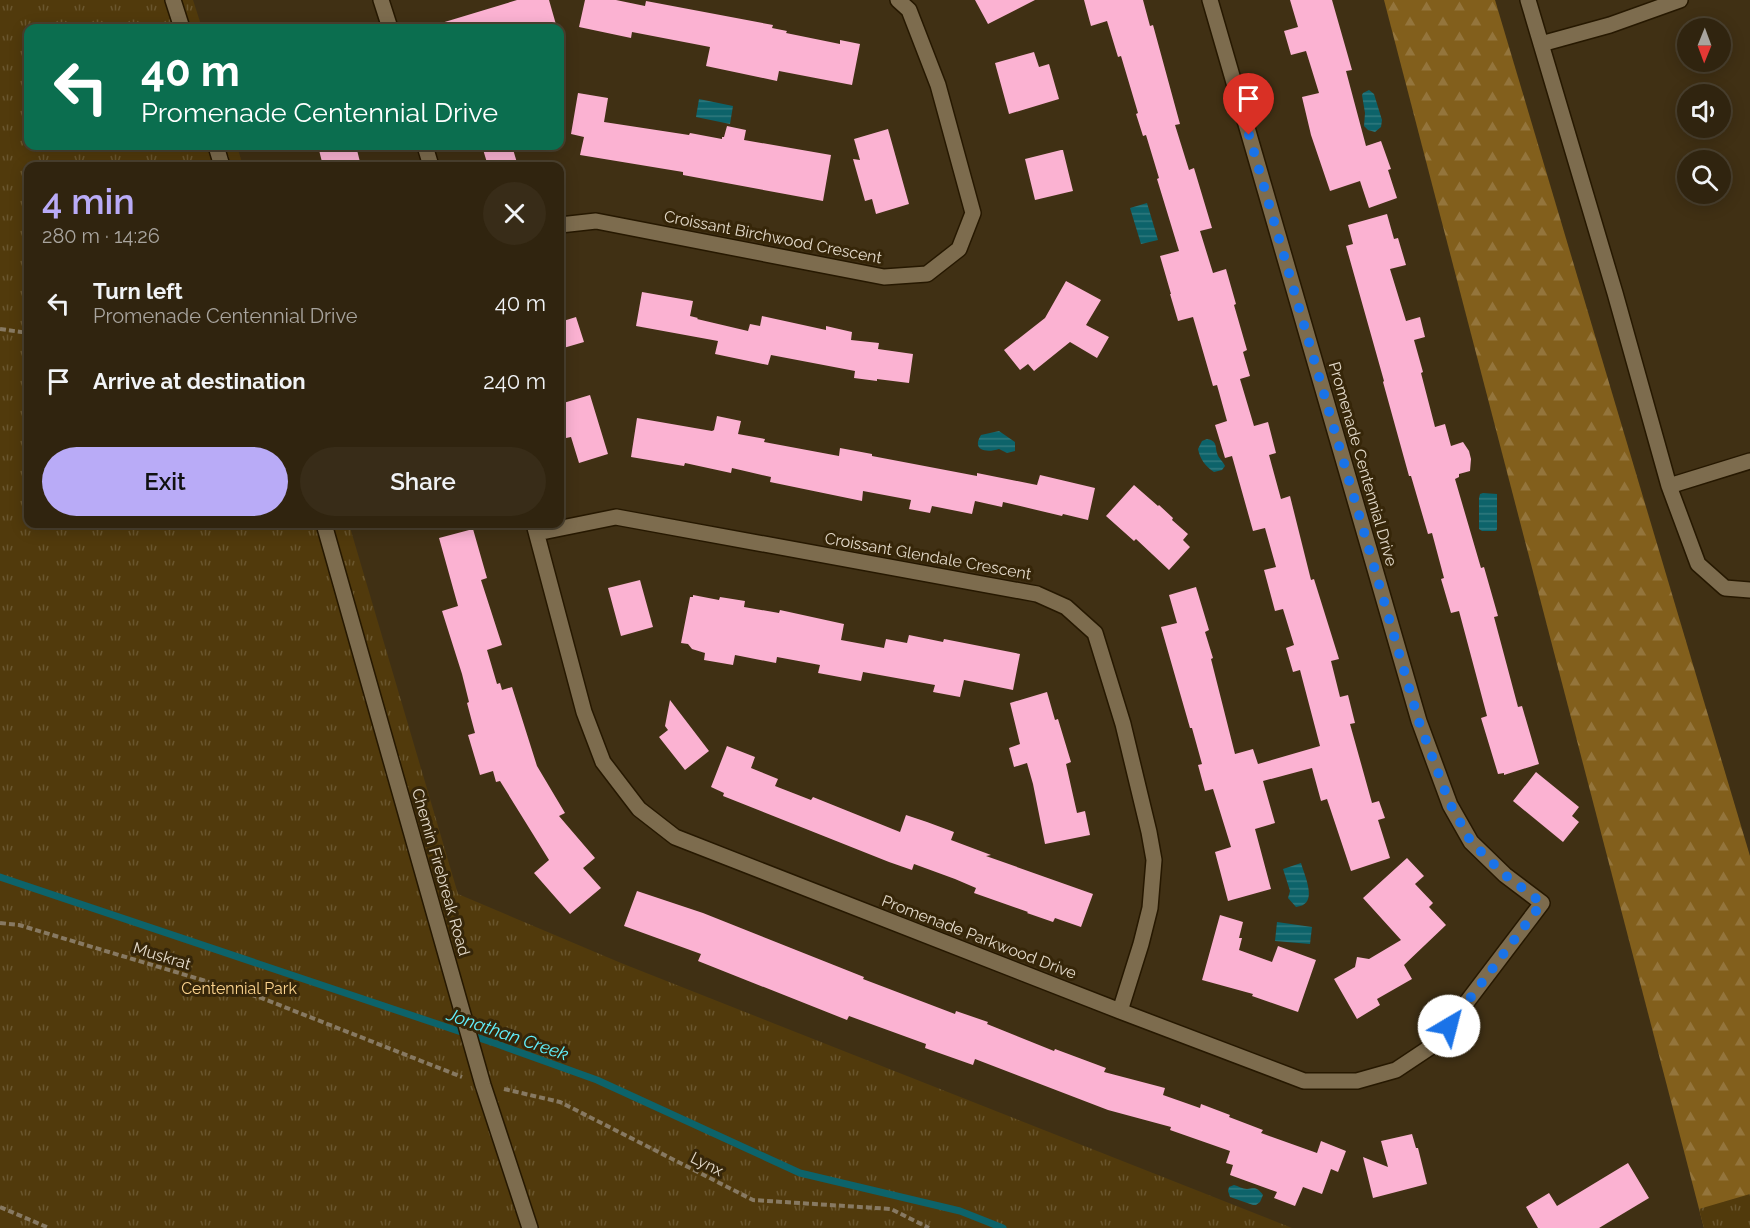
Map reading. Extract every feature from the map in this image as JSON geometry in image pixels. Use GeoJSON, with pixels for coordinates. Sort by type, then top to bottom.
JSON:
{"type":"FeatureCollection","features":[{"type":"Feature","properties":{"kind":"street"},"geometry":{"type":"LineString","coordinates":[[173,0],[181,24]]}},
{"type":"Feature","properties":{"kind":"street"},"geometry":{"type":"LineString","coordinates":[[381,0],[389,24]]}},
{"type":"Feature","properties":{"kind":"street","name":"Croissant Birchwood Crescent"},"geometry":{"type":"LineString","coordinates":[[564,225],[596,221],[884,277],[927,274],[959,249],[973,213],[938,85],[909,10],[898,0]]}},
{"type":"Feature","properties":{"kind":"street","name":"Promenade Centennial Drive"},"geometry":{"type":"LineString","coordinates":[[1210,0],[1419,722],[1450,804],[1471,842],[1505,875],[1542,903]]}},
{"type":"Feature","properties":{"kind":"street"},"geometry":{"type":"LineString","coordinates":[[1528,0],[1615,292],[1669,486],[1698,564],[1725,588],[1750,590]]}},
{"type":"Feature","properties":{"kind":"street"},"geometry":{"type":"LineString","coordinates":[[1541,44],[1610,25],[1680,0]]}},
{"type":"Feature","properties":{"kind":"street"},"geometry":{"type":"LineString","coordinates":[[1669,486],[1750,461]]}},
{"type":"Feature","properties":{"kind":"street","name":"Croissant Glendale Crescent"},"geometry":{"type":"LineString","coordinates":[[564,524],[616,518],[1037,594],[1066,607],[1095,633],[1123,724],[1154,860],[1150,908],[1120,1011]]}},
{"type":"Feature","properties":{"kind":"street","name":"Chemin Firebreak Road"},"geometry":{"type":"LineString","coordinates":[[325,528],[483,1085],[530,1228]]}},
{"type":"Feature","properties":{"kind":"street","name":"Promenade Parkwood Drive"},"geometry":{"type":"LineString","coordinates":[[536,528],[584,712],[603,762],[639,810],[675,837],[1304,1081],[1357,1081],[1396,1070],[1435,1044],[1542,903]]}},
{"type":"Feature","properties":{"kind":"path"},"geometry":{"type":"LineString","coordinates":[[0,329],[24,332]]}},
{"type":"Feature","properties":{"kind":"path","name":"Muskrat"},"geometry":{"type":"LineString","coordinates":[[0,924],[18,925],[259,997],[483,1085]]}},
{"type":"Feature","properties":{"kind":"path","name":"Lynx"},"geometry":{"type":"LineString","coordinates":[[483,1085],[560,1102],[753,1200],[891,1209],[929,1228]]}},
{"type":"Feature","properties":{"kind":"path"},"geometry":{"type":"LineString","coordinates":[[0,1207],[49,1228]]}},
{"type":"Feature","properties":{"kind":"green space","name":"Centennial Park"},"geometry":{"type":"Polygon","coordinates":[[[0,0],[193,0],[201,24],[24,24],[24,150],[238,150],[242,162],[24,162],[24,528],[350,528],[458,894],[621,963],[1292,1228],[0,1228],[0,0]]]}},
{"type":"Feature","properties":{"kind":"green space"},"geometry":{"type":"Polygon","coordinates":[[[1384,0],[1495,0],[1750,856],[1750,1228],[1704,1228],[1384,0]]]}},
{"type":"Feature","properties":{"kind":"green space"},"geometry":{"type":"Polygon","coordinates":[[[1750,1194],[1750,1228],[1704,1228],[1699,1209],[1750,1194]]]}},
{"type":"Feature","properties":{"kind":"water"},"geometry":{"type":"Polygon","coordinates":[[[1369,90],[1374,94],[1382,120],[1381,127],[1375,132],[1364,126],[1365,113],[1362,95],[1369,90]]]}},
{"type":"Feature","properties":{"kind":"water"},"geometry":{"type":"Polygon","coordinates":[[[699,99],[733,106],[730,124],[696,117],[699,99]]]}},
{"type":"Feature","properties":{"kind":"water"},"geometry":{"type":"Polygon","coordinates":[[[1147,203],[1158,240],[1141,244],[1130,208],[1147,203]]]}},
{"type":"Feature","properties":{"kind":"water"},"geometry":{"type":"Polygon","coordinates":[[[999,431],[1015,442],[1015,451],[1007,453],[999,449],[985,451],[979,448],[978,440],[981,435],[999,431]]]}},
{"type":"Feature","properties":{"kind":"water"},"geometry":{"type":"Polygon","coordinates":[[[1207,439],[1215,444],[1218,455],[1225,466],[1222,470],[1214,472],[1202,459],[1198,449],[1202,441],[1207,439]]]}},
{"type":"Feature","properties":{"kind":"water"},"geometry":{"type":"Polygon","coordinates":[[[1483,493],[1497,494],[1496,531],[1479,529],[1479,498],[1483,493]]]}},
{"type":"Feature","properties":{"kind":"water"},"geometry":{"type":"Polygon","coordinates":[[[1301,863],[1309,896],[1303,905],[1296,907],[1288,898],[1290,891],[1283,869],[1301,863]]]}},
{"type":"Feature","properties":{"kind":"water"},"geometry":{"type":"Polygon","coordinates":[[[1277,922],[1312,927],[1310,944],[1275,941],[1277,922]]]}},
{"type":"Feature","properties":{"kind":"water"},"geometry":{"type":"Polygon","coordinates":[[[1234,1185],[1245,1189],[1257,1189],[1263,1195],[1260,1202],[1253,1205],[1230,1197],[1229,1187],[1234,1185]]]}},
{"type":"Feature","properties":{"kind":"building"},"geometry":{"type":"Polygon","coordinates":[[[517,0],[549,0],[556,24],[438,24],[517,0]]]}},
{"type":"Feature","properties":{"kind":"building"},"geometry":{"type":"Polygon","coordinates":[[[585,0],[616,0],[645,6],[646,1],[773,25],[772,28],[787,31],[786,33],[840,44],[840,40],[860,44],[852,85],[779,71],[777,81],[706,66],[710,47],[632,32],[631,38],[579,27],[585,0]]]}},
{"type":"Feature","properties":{"kind":"building"},"geometry":{"type":"Polygon","coordinates":[[[975,0],[1035,0],[988,24],[975,0]]]}},
{"type":"Feature","properties":{"kind":"building"},"geometry":{"type":"Polygon","coordinates":[[[1084,0],[1143,0],[1150,26],[1153,25],[1180,124],[1175,125],[1189,170],[1194,168],[1212,228],[1200,231],[1213,273],[1226,269],[1236,304],[1234,305],[1247,350],[1243,352],[1250,376],[1240,379],[1254,426],[1268,422],[1276,453],[1269,455],[1281,499],[1290,496],[1311,580],[1314,579],[1339,659],[1331,661],[1340,697],[1348,695],[1355,723],[1350,724],[1372,803],[1379,801],[1385,818],[1378,820],[1390,858],[1351,871],[1327,799],[1321,801],[1312,768],[1263,781],[1275,823],[1255,829],[1271,889],[1228,901],[1215,852],[1231,847],[1213,789],[1205,791],[1198,765],[1202,764],[1161,627],[1177,623],[1169,595],[1196,587],[1209,630],[1205,632],[1235,754],[1253,749],[1258,764],[1320,746],[1300,670],[1293,672],[1286,648],[1294,645],[1283,609],[1275,611],[1264,570],[1276,567],[1265,528],[1253,531],[1232,456],[1225,458],[1215,425],[1227,421],[1217,385],[1213,386],[1193,317],[1178,321],[1170,294],[1160,256],[1179,251],[1146,135],[1143,136],[1121,56],[1118,57],[1107,21],[1091,26],[1084,0]]]}},
{"type":"Feature","properties":{"kind":"building"},"geometry":{"type":"Polygon","coordinates":[[[1290,0],[1332,0],[1352,70],[1346,71],[1366,146],[1381,141],[1391,169],[1388,170],[1397,198],[1369,208],[1360,181],[1330,191],[1311,135],[1302,97],[1319,93],[1306,51],[1291,55],[1284,31],[1298,27],[1290,0]]]}},
{"type":"Feature","properties":{"kind":"building"},"geometry":{"type":"Polygon","coordinates":[[[1034,52],[1039,67],[1049,64],[1059,99],[1009,114],[995,63],[1034,52]]]}},
{"type":"Feature","properties":{"kind":"building"},"geometry":{"type":"Polygon","coordinates":[[[578,93],[608,98],[604,122],[722,139],[727,126],[746,130],[744,140],[831,155],[823,201],[683,175],[683,172],[580,155],[584,137],[571,134],[578,93]]]}},
{"type":"Feature","properties":{"kind":"building"},"geometry":{"type":"Polygon","coordinates":[[[888,129],[909,204],[876,214],[872,199],[865,201],[853,159],[860,160],[854,139],[888,129]]]}},
{"type":"Feature","properties":{"kind":"building"},"geometry":{"type":"Polygon","coordinates":[[[319,150],[357,150],[360,162],[322,162],[319,150]]]}},
{"type":"Feature","properties":{"kind":"building"},"geometry":{"type":"Polygon","coordinates":[[[483,150],[513,150],[517,162],[487,162],[483,150]]]}},
{"type":"Feature","properties":{"kind":"building"},"geometry":{"type":"Polygon","coordinates":[[[1063,150],[1073,191],[1035,200],[1025,159],[1063,150]]]}},
{"type":"Feature","properties":{"kind":"building"},"geometry":{"type":"Polygon","coordinates":[[[1387,214],[1394,239],[1398,238],[1406,265],[1390,269],[1406,321],[1420,317],[1425,337],[1414,340],[1435,427],[1445,424],[1451,446],[1463,442],[1469,451],[1470,471],[1459,474],[1459,477],[1455,479],[1481,568],[1484,567],[1498,616],[1494,617],[1518,707],[1522,706],[1539,764],[1504,775],[1504,773],[1498,774],[1481,718],[1487,716],[1459,611],[1451,613],[1441,579],[1444,578],[1432,533],[1428,534],[1411,476],[1409,476],[1346,246],[1353,244],[1348,225],[1387,214]]]}},
{"type":"Feature","properties":{"kind":"building"},"geometry":{"type":"Polygon","coordinates":[[[1066,281],[1101,300],[1086,325],[1109,337],[1097,358],[1070,342],[1034,371],[1028,364],[1020,370],[1004,350],[1045,318],[1066,281]]]}},
{"type":"Feature","properties":{"kind":"building"},"geometry":{"type":"Polygon","coordinates":[[[642,292],[693,301],[690,316],[748,331],[750,324],[760,326],[762,316],[826,330],[826,326],[852,332],[851,340],[879,343],[878,349],[913,354],[909,383],[854,378],[855,371],[771,355],[768,365],[715,354],[718,341],[636,326],[642,292]]]}},
{"type":"Feature","properties":{"kind":"building"},"geometry":{"type":"Polygon","coordinates":[[[576,317],[584,342],[564,348],[564,321],[576,317]]]}},
{"type":"Feature","properties":{"kind":"building"},"geometry":{"type":"Polygon","coordinates":[[[590,395],[608,454],[579,463],[571,437],[566,438],[564,432],[564,403],[590,395]]]}},
{"type":"Feature","properties":{"kind":"building"},"geometry":{"type":"Polygon","coordinates":[[[717,416],[741,421],[738,434],[765,439],[764,442],[839,456],[840,448],[977,476],[977,473],[1037,485],[1040,475],[1095,488],[1088,520],[1003,502],[1002,507],[975,501],[972,514],[932,506],[930,513],[909,509],[911,500],[863,491],[862,501],[770,482],[771,477],[732,468],[731,473],[685,463],[684,466],[631,457],[637,418],[712,431],[717,416]]]}},
{"type":"Feature","properties":{"kind":"building"},"geometry":{"type":"Polygon","coordinates":[[[1134,485],[1159,505],[1188,534],[1183,540],[1190,547],[1169,570],[1136,539],[1134,541],[1106,516],[1134,485]]]}},
{"type":"Feature","properties":{"kind":"building"},"geometry":{"type":"Polygon","coordinates":[[[473,529],[487,578],[481,580],[502,645],[487,650],[497,684],[500,683],[502,690],[512,687],[537,766],[565,813],[559,816],[595,858],[583,868],[601,888],[570,914],[534,873],[549,860],[500,781],[496,782],[493,771],[480,775],[468,735],[475,733],[467,703],[469,702],[442,611],[458,606],[439,538],[473,529]]]}},
{"type":"Feature","properties":{"kind":"building"},"geometry":{"type":"Polygon","coordinates":[[[640,580],[653,627],[621,636],[608,588],[640,580]]]}},
{"type":"Feature","properties":{"kind":"building"},"geometry":{"type":"Polygon","coordinates":[[[693,595],[719,600],[720,597],[745,601],[744,607],[779,613],[780,610],[844,624],[841,640],[884,648],[886,639],[907,643],[909,635],[943,642],[944,639],[1020,654],[1013,690],[964,680],[960,697],[933,692],[935,685],[863,672],[861,681],[818,673],[820,665],[777,657],[776,663],[735,655],[733,665],[704,660],[705,653],[681,643],[690,597],[693,595]]]}},
{"type":"Feature","properties":{"kind":"building"},"geometry":{"type":"Polygon","coordinates":[[[1047,692],[1071,762],[1066,764],[1077,813],[1085,811],[1090,835],[1045,844],[1027,763],[1014,767],[1009,748],[1020,744],[1010,703],[1047,692]]]}},
{"type":"Feature","properties":{"kind":"building"},"geometry":{"type":"Polygon","coordinates":[[[670,700],[709,751],[685,770],[659,737],[668,730],[665,726],[670,700]]]}},
{"type":"Feature","properties":{"kind":"building"},"geometry":{"type":"Polygon","coordinates":[[[727,746],[755,757],[751,768],[778,779],[775,786],[811,800],[813,797],[900,832],[906,815],[927,822],[954,832],[951,840],[991,855],[986,856],[1093,894],[1081,927],[1055,918],[1053,922],[1027,913],[974,893],[976,888],[955,879],[914,864],[912,870],[889,862],[723,796],[724,793],[711,787],[727,746]]]}},
{"type":"Feature","properties":{"kind":"building"},"geometry":{"type":"Polygon","coordinates":[[[1536,772],[1579,807],[1572,816],[1579,822],[1563,842],[1513,801],[1536,772]]]}},
{"type":"Feature","properties":{"kind":"building"},"geometry":{"type":"Polygon","coordinates":[[[1407,858],[1424,876],[1415,884],[1433,903],[1429,907],[1446,925],[1404,965],[1412,979],[1377,999],[1380,1005],[1357,1019],[1334,979],[1355,967],[1357,957],[1369,959],[1401,940],[1363,898],[1407,858]]]}},
{"type":"Feature","properties":{"kind":"building"},"geometry":{"type":"Polygon","coordinates":[[[637,891],[703,913],[955,1014],[956,1011],[988,1022],[987,1024],[1054,1051],[1055,1049],[1106,1068],[1104,1072],[1165,1088],[1163,1095],[1200,1108],[1201,1104],[1230,1115],[1229,1117],[1263,1130],[1261,1133],[1317,1153],[1321,1141],[1346,1151],[1338,1172],[1331,1169],[1322,1194],[1303,1187],[1295,1206],[1274,1198],[1277,1192],[1230,1175],[1233,1165],[1226,1163],[1230,1151],[1170,1130],[1171,1127],[1108,1110],[975,1059],[973,1065],[925,1048],[926,1044],[849,1016],[847,1020],[698,961],[701,954],[624,926],[637,891]]]}},
{"type":"Feature","properties":{"kind":"building"},"geometry":{"type":"Polygon","coordinates":[[[1220,915],[1243,922],[1239,950],[1272,962],[1278,946],[1316,960],[1298,1012],[1252,996],[1253,994],[1202,980],[1220,915]]]}},
{"type":"Feature","properties":{"kind":"building"},"geometry":{"type":"Polygon","coordinates":[[[1412,1134],[1427,1184],[1373,1198],[1363,1157],[1388,1167],[1381,1141],[1412,1134]]]}},
{"type":"Feature","properties":{"kind":"building"},"geometry":{"type":"Polygon","coordinates":[[[1628,1163],[1649,1198],[1599,1228],[1538,1228],[1526,1207],[1549,1193],[1557,1206],[1628,1163]]]}},
{"type":"Feature","properties":{"kind":"waterway","name":"Jonathan Creek"},"geometry":{"type":"LineString","coordinates":[[0,877],[497,1044],[597,1080],[800,1173],[960,1211],[1003,1228]]}},
{"type":"Feature","properties":{"kind":"route"},"geometry":{"type":"LineString","coordinates":[[1249,135],[1419,722],[1450,804],[1471,842],[1505,875],[1542,903],[1449,1026]]}}]}
